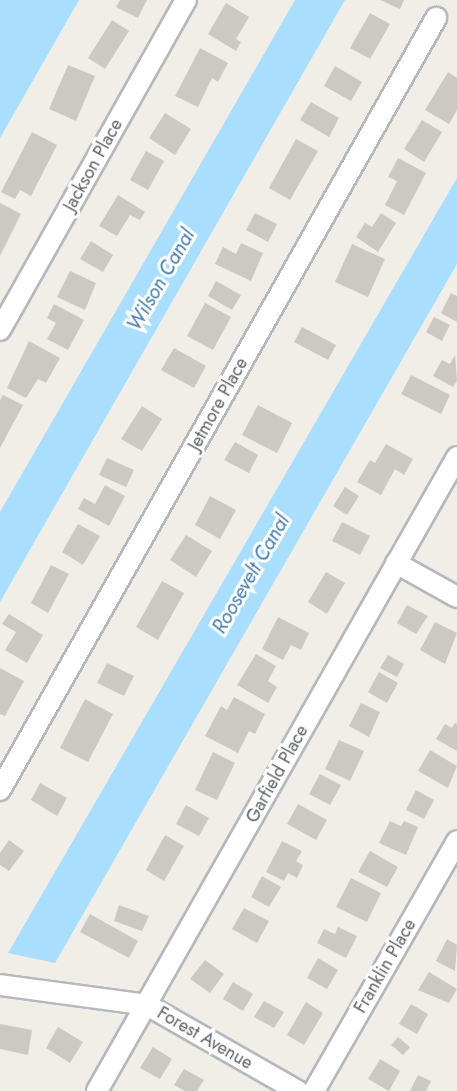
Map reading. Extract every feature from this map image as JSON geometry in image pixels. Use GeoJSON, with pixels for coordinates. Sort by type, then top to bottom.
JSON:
{"type":"FeatureCollection","features":[{"type":"Feature","properties":{"kind":"street","name":"Jackson Place"},"geometry":{"type":"LineString","coordinates":[[0,330],[186,0]]}},
{"type":"Feature","properties":{"kind":"street","name":"Jetmore Place"},"geometry":{"type":"LineString","coordinates":[[0,790],[436,18]]}},
{"type":"Feature","properties":{"kind":"street","name":"Garfield Place"},"geometry":{"type":"LineString","coordinates":[[97,1091],[457,457]]}},
{"type":"Feature","properties":{"kind":"street"},"geometry":{"type":"LineString","coordinates":[[396,563],[457,597]]}},
{"type":"Feature","properties":{"kind":"street","name":"Franklin Place"},"geometry":{"type":"LineString","coordinates":[[314,1091],[457,841]]}},
{"type":"Feature","properties":{"kind":"street","name":"Forest Avenue"},"geometry":{"type":"LineString","coordinates":[[0,985],[147,1005],[298,1091]]}},
{"type":"Feature","properties":{"kind":"water"},"geometry":{"type":"Polygon","coordinates":[[[0,0],[79,0],[0,138],[0,0]]]}},
{"type":"Feature","properties":{"kind":"water","name":"Wilson Canal"},"geometry":{"type":"Polygon","coordinates":[[[295,0],[345,0],[0,602],[0,512],[295,0]]]}},
{"type":"Feature","properties":{"kind":"water","name":"Roosevelt Canal"},"geometry":{"type":"Polygon","coordinates":[[[457,178],[457,264],[55,963],[8,953],[457,178]]]}},
{"type":"Feature","properties":{"kind":"building"},"geometry":{"type":"Polygon","coordinates":[[[120,0],[147,0],[138,18],[116,7],[120,0]]]}},
{"type":"Feature","properties":{"kind":"building"},"geometry":{"type":"Polygon","coordinates":[[[380,0],[404,0],[400,9],[380,0]]]}},
{"type":"Feature","properties":{"kind":"building"},"geometry":{"type":"Polygon","coordinates":[[[226,3],[249,17],[236,39],[241,42],[236,51],[208,34],[226,3]]]}},
{"type":"Feature","properties":{"kind":"building"},"geometry":{"type":"Polygon","coordinates":[[[370,13],[390,24],[370,59],[350,48],[370,13]]]}},
{"type":"Feature","properties":{"kind":"building"},"geometry":{"type":"Polygon","coordinates":[[[112,20],[129,31],[105,69],[88,58],[112,20]]]}},
{"type":"Feature","properties":{"kind":"building"},"geometry":{"type":"Polygon","coordinates":[[[200,48],[228,63],[218,82],[212,78],[198,107],[175,96],[200,48]]]}},
{"type":"Feature","properties":{"kind":"building"},"geometry":{"type":"Polygon","coordinates":[[[68,65],[95,76],[76,121],[49,109],[68,65]]]}},
{"type":"Feature","properties":{"kind":"building"},"geometry":{"type":"Polygon","coordinates":[[[335,66],[362,82],[351,101],[324,86],[335,66]]]}},
{"type":"Feature","properties":{"kind":"building"},"geometry":{"type":"Polygon","coordinates":[[[448,72],[457,78],[457,110],[449,124],[425,110],[448,72]]]}},
{"type":"Feature","properties":{"kind":"building"},"geometry":{"type":"Polygon","coordinates":[[[311,102],[339,118],[329,137],[300,120],[311,102]]]}},
{"type":"Feature","properties":{"kind":"building"},"geometry":{"type":"Polygon","coordinates":[[[165,113],[191,129],[175,155],[149,138],[165,113]]]}},
{"type":"Feature","properties":{"kind":"building"},"geometry":{"type":"Polygon","coordinates":[[[422,120],[442,132],[424,162],[404,149],[422,120]]]}},
{"type":"Feature","properties":{"kind":"building"},"geometry":{"type":"Polygon","coordinates":[[[32,132],[57,145],[31,196],[20,190],[15,199],[1,192],[32,132]]]}},
{"type":"Feature","properties":{"kind":"building"},"geometry":{"type":"Polygon","coordinates":[[[296,139],[318,151],[290,200],[269,188],[296,139]]]}},
{"type":"Feature","properties":{"kind":"building"},"geometry":{"type":"Polygon","coordinates":[[[146,151],[164,161],[148,190],[130,180],[146,151]]]}},
{"type":"Feature","properties":{"kind":"building"},"geometry":{"type":"Polygon","coordinates":[[[398,158],[426,173],[404,215],[385,205],[397,181],[388,177],[398,158]]]}},
{"type":"Feature","properties":{"kind":"building"},"geometry":{"type":"Polygon","coordinates":[[[118,195],[145,212],[140,220],[130,215],[117,236],[99,226],[118,195]]]}},
{"type":"Feature","properties":{"kind":"building"},"geometry":{"type":"Polygon","coordinates":[[[0,203],[21,214],[0,256],[0,203]]]}},
{"type":"Feature","properties":{"kind":"building"},"geometry":{"type":"Polygon","coordinates":[[[255,213],[277,224],[268,242],[246,230],[255,213]]]}},
{"type":"Feature","properties":{"kind":"building"},"geometry":{"type":"Polygon","coordinates":[[[381,213],[396,223],[378,252],[356,237],[365,223],[372,227],[381,213]]]}},
{"type":"Feature","properties":{"kind":"building"},"geometry":{"type":"Polygon","coordinates":[[[91,241],[113,255],[103,272],[80,259],[91,241]]]}},
{"type":"Feature","properties":{"kind":"building"},"geometry":{"type":"Polygon","coordinates":[[[241,243],[263,253],[251,281],[215,264],[223,247],[236,254],[241,243]]]}},
{"type":"Feature","properties":{"kind":"building"},"geometry":{"type":"Polygon","coordinates":[[[352,244],[385,259],[368,297],[335,282],[352,244]]]}},
{"type":"Feature","properties":{"kind":"building"},"geometry":{"type":"Polygon","coordinates":[[[70,271],[96,283],[85,310],[57,297],[70,271]]]}},
{"type":"Feature","properties":{"kind":"building"},"geometry":{"type":"Polygon","coordinates":[[[216,281],[241,295],[232,310],[208,296],[216,281]]]}},
{"type":"Feature","properties":{"kind":"building"},"geometry":{"type":"Polygon","coordinates":[[[451,293],[457,296],[457,322],[441,313],[451,293]]]}},
{"type":"Feature","properties":{"kind":"building"},"geometry":{"type":"Polygon","coordinates":[[[205,303],[231,317],[213,350],[187,336],[205,303]]]}},
{"type":"Feature","properties":{"kind":"building"},"geometry":{"type":"Polygon","coordinates":[[[54,304],[84,320],[68,350],[47,339],[56,323],[47,318],[54,304]]]}},
{"type":"Feature","properties":{"kind":"building"},"geometry":{"type":"Polygon","coordinates":[[[434,317],[450,325],[442,341],[426,332],[434,317]]]}},
{"type":"Feature","properties":{"kind":"building"},"geometry":{"type":"Polygon","coordinates":[[[302,327],[336,345],[328,360],[294,342],[302,327]]]}},
{"type":"Feature","properties":{"kind":"building"},"geometry":{"type":"Polygon","coordinates":[[[29,341],[60,358],[46,383],[38,379],[26,398],[7,388],[29,341]]]}},
{"type":"Feature","properties":{"kind":"building"},"geometry":{"type":"Polygon","coordinates":[[[174,348],[206,366],[194,388],[161,370],[174,348]]]}},
{"type":"Feature","properties":{"kind":"building"},"geometry":{"type":"Polygon","coordinates":[[[455,355],[457,381],[453,387],[433,376],[442,360],[450,364],[455,355]]]}},
{"type":"Feature","properties":{"kind":"building"},"geometry":{"type":"Polygon","coordinates":[[[411,375],[450,395],[441,414],[401,394],[411,375]]]}},
{"type":"Feature","properties":{"kind":"building"},"geometry":{"type":"Polygon","coordinates":[[[3,395],[23,405],[0,448],[0,400],[3,395]]]}},
{"type":"Feature","properties":{"kind":"building"},"geometry":{"type":"Polygon","coordinates":[[[258,405],[292,423],[277,453],[242,435],[258,405]]]}},
{"type":"Feature","properties":{"kind":"building"},"geometry":{"type":"Polygon","coordinates":[[[142,406],[162,419],[142,451],[121,439],[142,406]]]}},
{"type":"Feature","properties":{"kind":"building"},"geometry":{"type":"Polygon","coordinates":[[[235,442],[258,455],[249,473],[224,460],[235,442]]]}},
{"type":"Feature","properties":{"kind":"building"},"geometry":{"type":"Polygon","coordinates":[[[386,444],[413,459],[404,475],[395,469],[381,495],[357,482],[370,460],[375,463],[386,444]]]}},
{"type":"Feature","properties":{"kind":"building"},"geometry":{"type":"Polygon","coordinates":[[[107,458],[134,470],[126,487],[99,475],[107,458]]]}},
{"type":"Feature","properties":{"kind":"building"},"geometry":{"type":"Polygon","coordinates":[[[105,485],[125,496],[109,526],[78,509],[84,498],[95,504],[105,485]]]}},
{"type":"Feature","properties":{"kind":"building"},"geometry":{"type":"Polygon","coordinates":[[[345,487],[359,496],[347,515],[333,506],[345,487]]]}},
{"type":"Feature","properties":{"kind":"building"},"geometry":{"type":"Polygon","coordinates":[[[210,496],[236,510],[220,539],[195,525],[210,496]]]}},
{"type":"Feature","properties":{"kind":"building"},"geometry":{"type":"Polygon","coordinates":[[[342,522],[370,536],[360,555],[332,541],[342,522]]]}},
{"type":"Feature","properties":{"kind":"building"},"geometry":{"type":"Polygon","coordinates":[[[78,524],[100,536],[83,565],[62,552],[78,524]]]}},
{"type":"Feature","properties":{"kind":"building"},"geometry":{"type":"Polygon","coordinates":[[[186,535],[212,551],[196,577],[170,560],[186,535]]]}},
{"type":"Feature","properties":{"kind":"building"},"geometry":{"type":"Polygon","coordinates":[[[51,565],[69,574],[48,613],[31,603],[51,565]]]}},
{"type":"Feature","properties":{"kind":"building"},"geometry":{"type":"Polygon","coordinates":[[[326,572],[345,583],[327,614],[308,602],[326,572]]]}},
{"type":"Feature","properties":{"kind":"building"},"geometry":{"type":"Polygon","coordinates":[[[162,581],[184,593],[158,640],[136,627],[162,581]]]}},
{"type":"Feature","properties":{"kind":"building"},"geometry":{"type":"Polygon","coordinates":[[[407,605],[428,616],[416,634],[397,623],[407,605]]]}},
{"type":"Feature","properties":{"kind":"building"},"geometry":{"type":"Polygon","coordinates":[[[9,614],[43,635],[27,663],[5,650],[16,632],[2,624],[9,614]]]}},
{"type":"Feature","properties":{"kind":"building"},"geometry":{"type":"Polygon","coordinates":[[[278,617],[309,633],[301,650],[291,645],[283,660],[262,649],[278,617]]]}},
{"type":"Feature","properties":{"kind":"building"},"geometry":{"type":"Polygon","coordinates":[[[435,622],[457,633],[445,664],[420,650],[435,622]]]}},
{"type":"Feature","properties":{"kind":"building"},"geometry":{"type":"Polygon","coordinates":[[[256,654],[276,666],[268,681],[277,687],[268,703],[237,685],[256,654]]]}},
{"type":"Feature","properties":{"kind":"building"},"geometry":{"type":"Polygon","coordinates":[[[388,655],[404,664],[397,677],[380,668],[388,655]]]}},
{"type":"Feature","properties":{"kind":"building"},"geometry":{"type":"Polygon","coordinates":[[[107,663],[134,676],[124,696],[97,683],[107,663]]]}},
{"type":"Feature","properties":{"kind":"building"},"geometry":{"type":"Polygon","coordinates":[[[0,668],[24,681],[5,716],[0,714],[0,668]]]}},
{"type":"Feature","properties":{"kind":"building"},"geometry":{"type":"Polygon","coordinates":[[[379,672],[398,683],[387,703],[368,692],[379,672]]]}},
{"type":"Feature","properties":{"kind":"building"},"geometry":{"type":"Polygon","coordinates":[[[234,697],[265,714],[255,734],[249,731],[238,753],[205,736],[221,706],[227,710],[234,697]]]}},
{"type":"Feature","properties":{"kind":"building"},"geometry":{"type":"Polygon","coordinates":[[[85,699],[113,714],[88,762],[60,748],[85,699]]]}},
{"type":"Feature","properties":{"kind":"building"},"geometry":{"type":"Polygon","coordinates":[[[361,703],[380,712],[369,737],[349,726],[361,703]]]}},
{"type":"Feature","properties":{"kind":"building"},"geometry":{"type":"Polygon","coordinates":[[[455,723],[457,724],[457,751],[436,739],[445,724],[452,728],[455,723]]]}},
{"type":"Feature","properties":{"kind":"building"},"geometry":{"type":"Polygon","coordinates":[[[339,740],[364,751],[350,781],[325,769],[339,740]]]}},
{"type":"Feature","properties":{"kind":"building"},"geometry":{"type":"Polygon","coordinates":[[[430,750],[457,766],[448,788],[418,771],[430,750]]]}},
{"type":"Feature","properties":{"kind":"building"},"geometry":{"type":"Polygon","coordinates":[[[213,752],[235,763],[217,800],[195,790],[213,752]]]}},
{"type":"Feature","properties":{"kind":"building"},"geometry":{"type":"Polygon","coordinates":[[[320,774],[341,785],[330,805],[309,794],[320,774]]]}},
{"type":"Feature","properties":{"kind":"building"},"geometry":{"type":"Polygon","coordinates":[[[40,783],[67,798],[57,816],[31,800],[40,783]]]}},
{"type":"Feature","properties":{"kind":"building"},"geometry":{"type":"Polygon","coordinates":[[[416,790],[434,800],[424,819],[406,810],[416,790]]]}},
{"type":"Feature","properties":{"kind":"building"},"geometry":{"type":"Polygon","coordinates":[[[298,804],[327,820],[316,840],[287,824],[298,804]]]}},
{"type":"Feature","properties":{"kind":"building"},"geometry":{"type":"Polygon","coordinates":[[[186,805],[209,818],[199,836],[176,824],[186,805]]]}},
{"type":"Feature","properties":{"kind":"building"},"geometry":{"type":"Polygon","coordinates":[[[390,821],[401,826],[404,821],[418,827],[406,855],[379,843],[390,821]]]}},
{"type":"Feature","properties":{"kind":"building"},"geometry":{"type":"Polygon","coordinates":[[[165,835],[184,846],[164,881],[146,870],[165,835]]]}},
{"type":"Feature","properties":{"kind":"building"},"geometry":{"type":"Polygon","coordinates":[[[9,840],[24,851],[9,871],[0,865],[0,853],[9,840]]]}},
{"type":"Feature","properties":{"kind":"building"},"geometry":{"type":"Polygon","coordinates":[[[282,841],[302,851],[296,861],[303,865],[297,878],[288,873],[284,881],[266,872],[282,841]]]}},
{"type":"Feature","properties":{"kind":"building"},"geometry":{"type":"Polygon","coordinates":[[[370,851],[398,867],[387,887],[358,872],[370,851]]]}},
{"type":"Feature","properties":{"kind":"building"},"geometry":{"type":"Polygon","coordinates":[[[262,876],[281,887],[269,907],[251,897],[262,876]]]}},
{"type":"Feature","properties":{"kind":"building"},"geometry":{"type":"Polygon","coordinates":[[[351,878],[381,893],[367,922],[336,907],[351,878]]]}},
{"type":"Feature","properties":{"kind":"building"},"geometry":{"type":"Polygon","coordinates":[[[119,905],[149,916],[142,931],[114,921],[119,905]]]}},
{"type":"Feature","properties":{"kind":"building"},"geometry":{"type":"Polygon","coordinates":[[[244,908],[269,921],[257,943],[232,929],[244,908]]]}},
{"type":"Feature","properties":{"kind":"building"},"geometry":{"type":"Polygon","coordinates":[[[90,914],[138,941],[129,958],[80,932],[90,914]]]}},
{"type":"Feature","properties":{"kind":"building"},"geometry":{"type":"Polygon","coordinates":[[[338,927],[357,936],[346,958],[317,943],[324,929],[335,934],[338,927]]]}},
{"type":"Feature","properties":{"kind":"building"},"geometry":{"type":"Polygon","coordinates":[[[447,939],[457,945],[455,971],[436,961],[447,939]]]}},
{"type":"Feature","properties":{"kind":"building"},"geometry":{"type":"Polygon","coordinates":[[[318,958],[338,970],[327,989],[307,978],[318,958]]]}},
{"type":"Feature","properties":{"kind":"building"},"geometry":{"type":"Polygon","coordinates":[[[205,960],[224,974],[210,993],[190,979],[205,960]]]}},
{"type":"Feature","properties":{"kind":"building"},"geometry":{"type":"Polygon","coordinates":[[[429,972],[457,989],[449,1003],[418,990],[429,972]]]}},
{"type":"Feature","properties":{"kind":"building"},"geometry":{"type":"Polygon","coordinates":[[[233,982],[253,994],[243,1011],[223,999],[233,982]]]}},
{"type":"Feature","properties":{"kind":"building"},"geometry":{"type":"Polygon","coordinates":[[[264,1001],[284,1012],[274,1028],[254,1017],[264,1001]]]}},
{"type":"Feature","properties":{"kind":"building"},"geometry":{"type":"Polygon","coordinates":[[[306,1002],[323,1013],[304,1045],[287,1035],[306,1002]]]}},
{"type":"Feature","properties":{"kind":"building"},"geometry":{"type":"Polygon","coordinates":[[[411,1004],[428,1014],[417,1034],[399,1024],[411,1004]]]}},
{"type":"Feature","properties":{"kind":"building"},"geometry":{"type":"Polygon","coordinates":[[[0,1024],[32,1030],[28,1055],[0,1049],[0,1024]]]}},
{"type":"Feature","properties":{"kind":"building"},"geometry":{"type":"Polygon","coordinates":[[[58,1027],[83,1042],[70,1063],[46,1048],[58,1027]]]}},
{"type":"Feature","properties":{"kind":"building"},"geometry":{"type":"Polygon","coordinates":[[[398,1037],[410,1047],[403,1055],[391,1045],[398,1037]]]}},
{"type":"Feature","properties":{"kind":"building"},"geometry":{"type":"Polygon","coordinates":[[[153,1047],[172,1059],[160,1079],[140,1068],[153,1047]]]}},
{"type":"Feature","properties":{"kind":"building"},"geometry":{"type":"Polygon","coordinates":[[[380,1059],[400,1071],[389,1091],[368,1079],[380,1059]]]}},
{"type":"Feature","properties":{"kind":"building"},"geometry":{"type":"Polygon","coordinates":[[[184,1069],[204,1080],[197,1091],[185,1091],[174,1085],[184,1069]]]}},
{"type":"Feature","properties":{"kind":"building"},"geometry":{"type":"Polygon","coordinates":[[[418,1075],[431,1081],[426,1091],[410,1091],[418,1075]]]}}]}
